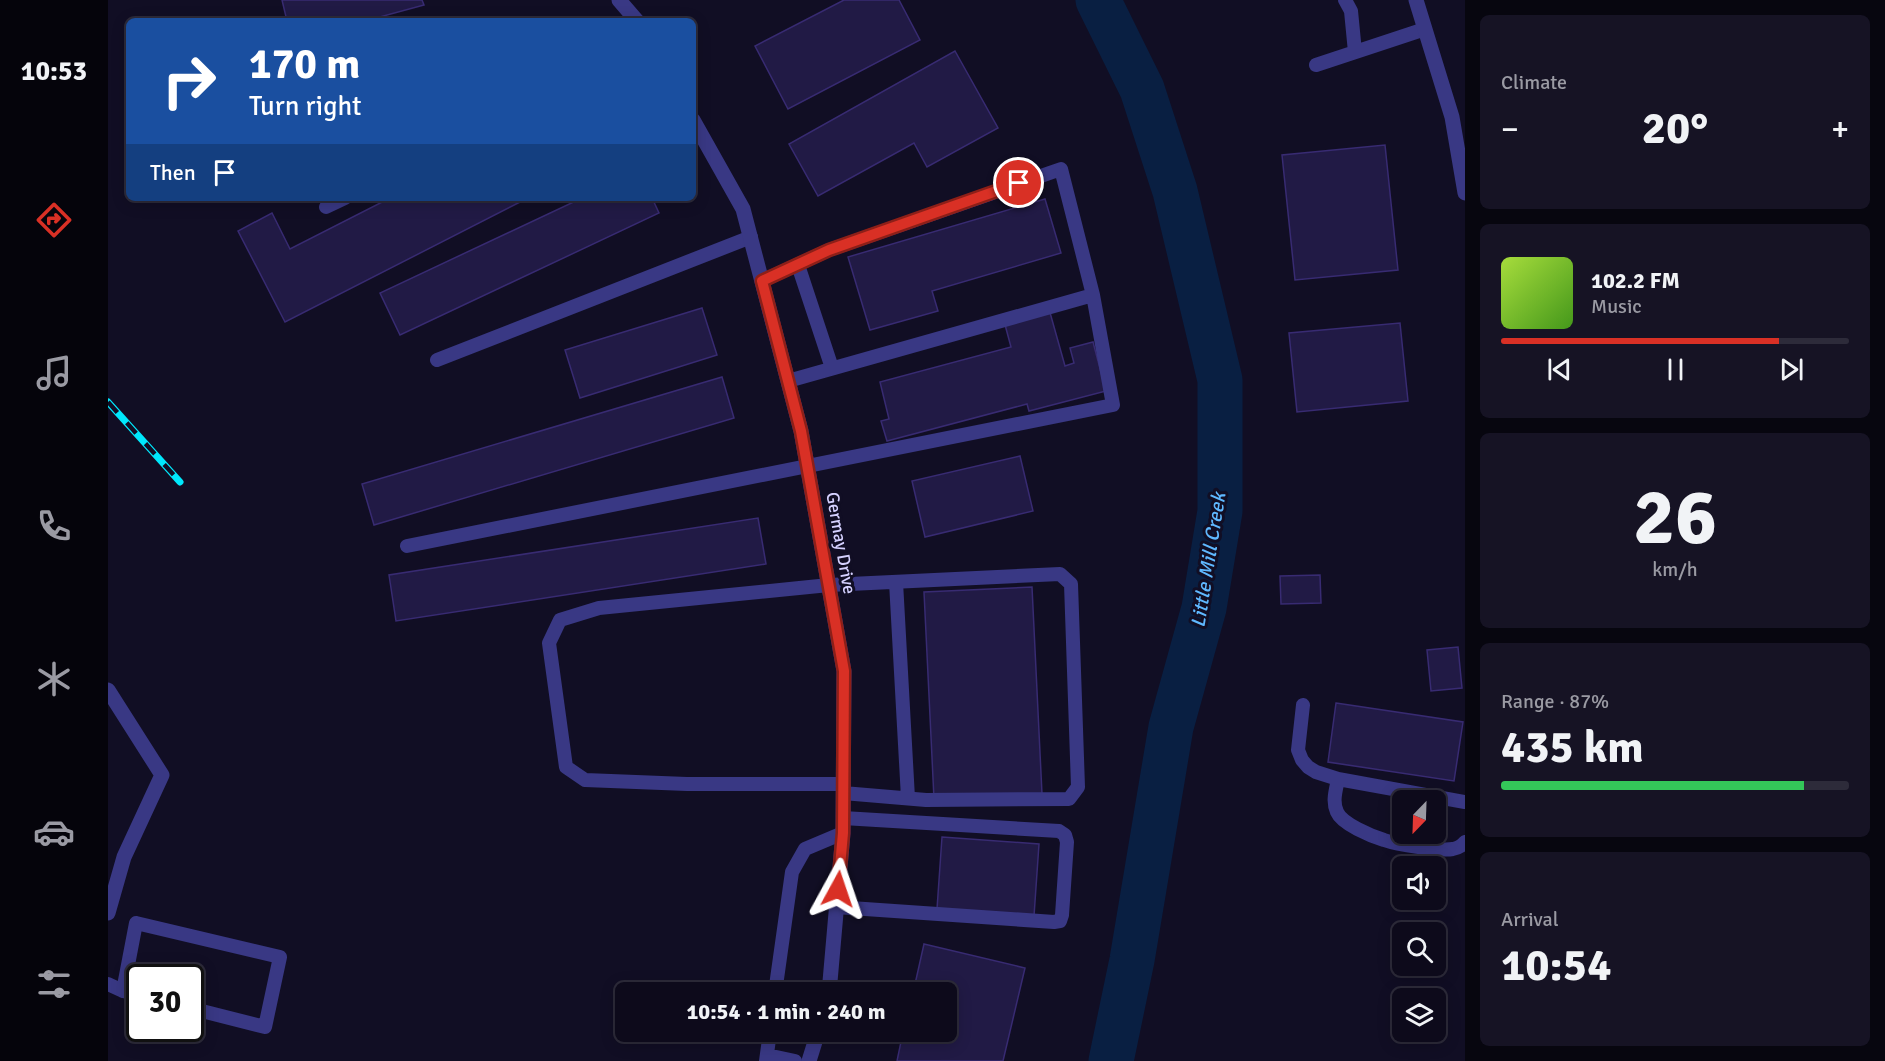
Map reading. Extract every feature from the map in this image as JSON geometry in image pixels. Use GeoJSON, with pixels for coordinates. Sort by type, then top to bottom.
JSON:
{"type":"FeatureCollection","features":[{"type":"Feature","properties":{"kind":"street"},"geometry":{"type":"LineString","coordinates":[[619,0],[634,18]]}},
{"type":"Feature","properties":{"kind":"street"},"geometry":{"type":"LineString","coordinates":[[1416,0],[1452,117],[1465,193]]}},
{"type":"Feature","properties":{"kind":"street","name":"Germay Drive"},"geometry":{"type":"LineString","coordinates":[[696,125],[743,209],[751,237],[801,431],[844,671],[843,826],[829,982]]}},
{"type":"Feature","properties":{"kind":"street"},"geometry":{"type":"LineString","coordinates":[[108,690],[162,776],[124,857],[108,913]]}},
{"type":"Feature","properties":{"kind":"street"},"geometry":{"type":"LineString","coordinates":[[809,1061],[815,1042]]}},
{"type":"Feature","properties":{"kind":"lane"},"geometry":{"type":"LineString","coordinates":[[1346,0],[1351,12],[1355,52]]}},
{"type":"Feature","properties":{"kind":"lane"},"geometry":{"type":"LineString","coordinates":[[1316,65],[1425,29]]}},
{"type":"Feature","properties":{"kind":"lane"},"geometry":{"type":"LineString","coordinates":[[407,546],[1113,405],[1093,295],[1061,169],[829,250],[762,281]]}},
{"type":"Feature","properties":{"kind":"lane"},"geometry":{"type":"LineString","coordinates":[[326,207],[339,201]]}},
{"type":"Feature","properties":{"kind":"lane"},"geometry":{"type":"LineString","coordinates":[[437,360],[751,237]]}},
{"type":"Feature","properties":{"kind":"lane"},"geometry":{"type":"LineString","coordinates":[[798,265],[832,368]]}},
{"type":"Feature","properties":{"kind":"lane"},"geometry":{"type":"LineString","coordinates":[[788,381],[1093,295]]}},
{"type":"Feature","properties":{"kind":"lane"},"geometry":{"type":"LineString","coordinates":[[1060,574],[1071,584],[1078,787],[1069,798],[926,800],[843,789],[585,780],[566,766],[549,643],[560,620],[599,608],[829,585],[896,582],[1060,574]]}},
{"type":"Feature","properties":{"kind":"lane"},"geometry":{"type":"LineString","coordinates":[[896,582],[908,798]]}},
{"type":"Feature","properties":{"kind":"lane"},"geometry":{"type":"LineString","coordinates":[[1303,705],[1298,750],[1302,760],[1316,772],[1338,779],[1465,801]]}},
{"type":"Feature","properties":{"kind":"lane"},"geometry":{"type":"LineString","coordinates":[[1338,779],[1334,799],[1337,812],[1346,823],[1384,840],[1428,848],[1454,849],[1465,842]]}},
{"type":"Feature","properties":{"kind":"lane"},"geometry":{"type":"LineString","coordinates":[[777,982],[792,872],[805,849],[843,826],[1059,831],[1065,835],[1067,842],[1060,921],[836,908]]}},
{"type":"Feature","properties":{"kind":"lane"},"geometry":{"type":"LineString","coordinates":[[128,964],[136,923],[280,957],[265,1027],[204,1012]]}},
{"type":"Feature","properties":{"kind":"lane"},"geometry":{"type":"LineString","coordinates":[[123,991],[126,975]]}},
{"type":"Feature","properties":{"kind":"lane"},"geometry":{"type":"LineString","coordinates":[[108,984],[126,992]]}},
{"type":"Feature","properties":{"kind":"lane"},"geometry":{"type":"LineString","coordinates":[[768,1042],[766,1058],[795,1061]]}},
{"type":"Feature","properties":{"kind":"building"},"geometry":{"type":"Polygon","coordinates":[[[282,0],[422,0],[424,5],[376,18],[286,18],[282,0]]]}},
{"type":"Feature","properties":{"kind":"building"},"geometry":{"type":"Polygon","coordinates":[[[844,0],[899,0],[920,40],[788,109],[755,46],[844,0]]]}},
{"type":"Feature","properties":{"kind":"building"},"geometry":{"type":"Polygon","coordinates":[[[955,51],[998,128],[927,167],[914,143],[818,196],[789,144],[955,51]]]}},
{"type":"Feature","properties":{"kind":"building"},"geometry":{"type":"Polygon","coordinates":[[[1385,145],[1398,270],[1295,280],[1282,155],[1385,145]]]}},
{"type":"Feature","properties":{"kind":"building"},"geometry":{"type":"Polygon","coordinates":[[[1045,199],[1061,253],[932,291],[938,311],[870,330],[848,257],[1045,199]]]}},
{"type":"Feature","properties":{"kind":"building"},"geometry":{"type":"Polygon","coordinates":[[[384,201],[522,201],[285,322],[238,231],[272,213],[290,249],[384,201]]]}},
{"type":"Feature","properties":{"kind":"building"},"geometry":{"type":"Polygon","coordinates":[[[576,201],[653,201],[659,213],[400,335],[380,293],[576,201]]]}},
{"type":"Feature","properties":{"kind":"building"},"geometry":{"type":"Polygon","coordinates":[[[702,308],[717,355],[580,398],[565,350],[702,308]]]}},
{"type":"Feature","properties":{"kind":"building"},"geometry":{"type":"Polygon","coordinates":[[[1049,309],[1065,366],[1074,363],[1070,348],[1093,342],[1106,391],[1029,411],[1027,404],[887,441],[881,421],[889,419],[880,382],[1011,347],[1004,321],[1049,309]]]}},
{"type":"Feature","properties":{"kind":"building"},"geometry":{"type":"Polygon","coordinates":[[[1400,323],[1408,401],[1297,412],[1289,333],[1400,323]]]}},
{"type":"Feature","properties":{"kind":"building"},"geometry":{"type":"Polygon","coordinates":[[[722,377],[734,418],[374,525],[362,484],[722,377]]]}},
{"type":"Feature","properties":{"kind":"building"},"geometry":{"type":"Polygon","coordinates":[[[1020,456],[1033,511],[925,537],[912,481],[1020,456]]]}},
{"type":"Feature","properties":{"kind":"building"},"geometry":{"type":"Polygon","coordinates":[[[758,518],[766,564],[396,621],[389,575],[758,518]]]}},
{"type":"Feature","properties":{"kind":"building"},"geometry":{"type":"Polygon","coordinates":[[[1320,575],[1321,603],[1281,604],[1280,576],[1320,575]]]}},
{"type":"Feature","properties":{"kind":"building"},"geometry":{"type":"Polygon","coordinates":[[[1032,587],[1042,794],[934,799],[924,592],[1032,587]]]}},
{"type":"Feature","properties":{"kind":"building"},"geometry":{"type":"Polygon","coordinates":[[[1458,647],[1462,688],[1431,691],[1427,650],[1458,647]]]}},
{"type":"Feature","properties":{"kind":"building"},"geometry":{"type":"Polygon","coordinates":[[[1336,703],[1463,722],[1454,781],[1328,762],[1336,703]]]}},
{"type":"Feature","properties":{"kind":"building"},"geometry":{"type":"Polygon","coordinates":[[[942,837],[1039,844],[1034,916],[937,909],[942,837]]]}},
{"type":"Feature","properties":{"kind":"building"},"geometry":{"type":"Polygon","coordinates":[[[924,944],[1025,968],[1003,1061],[897,1061],[901,1042],[957,1042],[957,982],[915,982],[924,944]]]}},
{"type":"Feature","properties":{"kind":"waterway","name":"Little Mill Creek"},"geometry":{"type":"LineString","coordinates":[[1098,0],[1142,89],[1175,191],[1220,380],[1220,511],[1204,608],[1171,727],[1132,960],[1111,1061]]}},
{"type":"Feature","properties":{"kind":"railway"},"geometry":{"type":"LineString","coordinates":[[108,402],[180,482]]}},
{"type":"Feature","properties":{"kind":"route"},"geometry":{"type":"LineString","coordinates":[[838,889],[843,833],[844,671],[801,431],[762,281],[829,250],[1019,183]]}}]}
